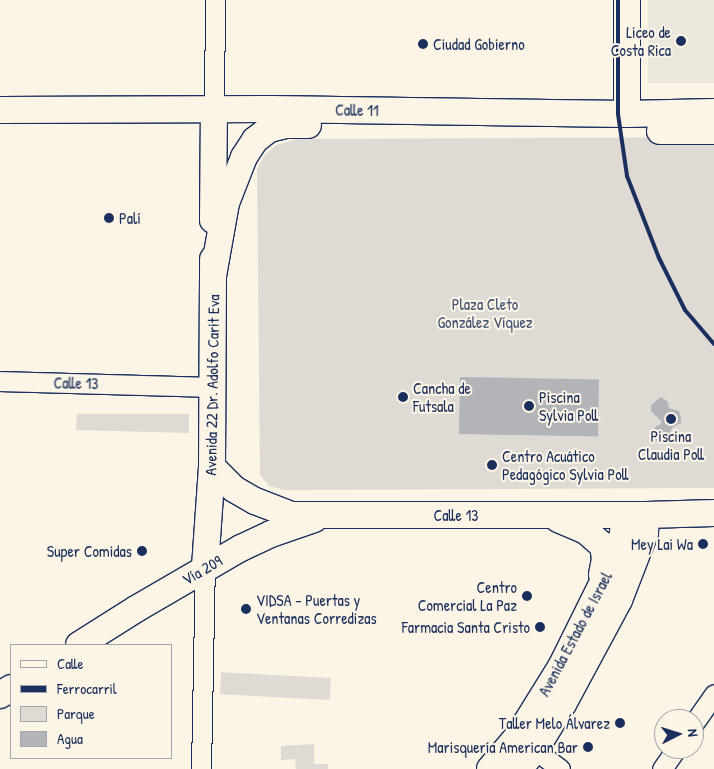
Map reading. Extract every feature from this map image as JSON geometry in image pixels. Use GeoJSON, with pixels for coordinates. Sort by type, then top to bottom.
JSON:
{"type":"FeatureCollection","features":[{"type":"Feature","properties":{"kind":"main road"},"geometry":{"type":"LineString","coordinates":[[627,0],[627,123]]}},
{"type":"Feature","properties":{"kind":"main road","name":"Calle 11"},"geometry":{"type":"LineString","coordinates":[[0,110],[271,109],[627,123],[714,131]]}},
{"type":"Feature","properties":{"kind":"main road"},"geometry":{"type":"LineString","coordinates":[[226,204],[234,148],[241,133],[271,109]]}},
{"type":"Feature","properties":{"kind":"main road","name":"Avenida 22 Dr. Adolfo Carit Eva"},"geometry":{"type":"LineString","coordinates":[[205,568],[212,467],[214,110]]}},
{"type":"Feature","properties":{"kind":"main road","name":"Calle 11"},"geometry":{"type":"LineString","coordinates":[[213,276],[226,204],[244,157],[255,140],[269,129],[286,125],[627,123],[714,112]]}},
{"type":"Feature","properties":{"kind":"main road","name":"Calle 13"},"geometry":{"type":"LineString","coordinates":[[212,467],[234,489],[274,509],[292,515],[635,515],[714,513]]}},
{"type":"Feature","properties":{"kind":"main road","name":"Vía 209"},"geometry":{"type":"LineString","coordinates":[[81,644],[205,568],[271,534],[334,514]]}},
{"type":"Feature","properties":{"kind":"main road"},"geometry":{"type":"LineString","coordinates":[[548,515],[586,530],[603,546],[605,559],[592,610]]}},
{"type":"Feature","properties":{"kind":"main road","name":"Avenida Estado de Israel"},"geometry":{"type":"LineString","coordinates":[[490,769],[524,752],[588,660],[619,600],[645,534],[635,515],[623,534],[592,610],[561,668],[524,752]]}},
{"type":"Feature","properties":{"kind":"street","name":"Avenida 22 Dr. Adolfo Carit Eva"},"geometry":{"type":"LineString","coordinates":[[214,110],[215,0]]}},
{"type":"Feature","properties":{"kind":"street","name":"Calle 13"},"geometry":{"type":"LineString","coordinates":[[0,381],[213,387]]}},
{"type":"Feature","properties":{"kind":"street","name":"Avenida 22 Dr. Adolfo Carit Eva"},"geometry":{"type":"LineString","coordinates":[[201,769],[205,568]]}},
{"type":"Feature","properties":{"kind":"street"},"geometry":{"type":"LineString","coordinates":[[704,709],[714,694]]}},
{"type":"Feature","properties":{"kind":"street"},"geometry":{"type":"LineString","coordinates":[[524,752],[560,769]]}},
{"type":"Feature","properties":{"kind":"shaded area","name":"Liceo de Costa Rica"},"geometry":{"type":"Polygon","coordinates":[[[648,0],[714,0],[714,83],[648,83],[648,0]]]}},
{"type":"Feature","properties":{"kind":"green space","name":"Plaza Cleto González Víquez"},"geometry":{"type":"Polygon","coordinates":[[[714,137],[714,488],[284,490],[269,486],[260,475],[257,169],[264,156],[276,145],[298,139],[714,137]]]}},
{"type":"Feature","properties":{"kind":"green space"},"geometry":{"type":"Polygon","coordinates":[[[77,414],[189,414],[189,433],[76,430],[77,414]]]}},
{"type":"Feature","properties":{"kind":"green space"},"geometry":{"type":"Polygon","coordinates":[[[221,672],[331,678],[330,700],[220,694],[221,672]]]}},
{"type":"Feature","properties":{"kind":"green space"},"geometry":{"type":"Polygon","coordinates":[[[314,744],[314,764],[328,764],[328,769],[296,769],[295,759],[281,760],[281,746],[314,744]]]}},
{"type":"Feature","properties":{"kind":"water","name":"Piscina Sylvia Poll"},"geometry":{"type":"Polygon","coordinates":[[[460,377],[599,379],[598,436],[459,434],[460,377]]]}},
{"type":"Feature","properties":{"kind":"water","name":"Piscina Claudia Poll"},"geometry":{"type":"Polygon","coordinates":[[[661,397],[668,402],[669,408],[679,411],[681,417],[681,423],[672,428],[666,443],[660,443],[652,437],[655,427],[661,424],[661,421],[651,411],[651,405],[661,397]]]}},
{"type":"Feature","properties":{"kind":"railway"},"geometry":{"type":"LineString","coordinates":[[618,0],[618,114],[627,176],[659,258],[685,310],[714,344]]}},
{"type":"Feature","properties":{"kind":"place","name":"Liceo de Costa Rica"},"geometry":{"type":"Point","coordinates":[681,41]}},
{"type":"Feature","properties":{"kind":"place","name":"Ciudad Gobierno"},"geometry":{"type":"Point","coordinates":[423,44]}},
{"type":"Feature","properties":{"kind":"place","name":"Palí"},"geometry":{"type":"Point","coordinates":[109,218]}},
{"type":"Feature","properties":{"kind":"place","name":"Cancha de Futsala"},"geometry":{"type":"Point","coordinates":[403,397]}},
{"type":"Feature","properties":{"kind":"place","name":"Piscina Sylvia Poll"},"geometry":{"type":"Point","coordinates":[529,406]}},
{"type":"Feature","properties":{"kind":"place","name":"Piscina Claudia Poll"},"geometry":{"type":"Point","coordinates":[671,419]}},
{"type":"Feature","properties":{"kind":"place","name":"Centro Acuático Pedagógico Sylvia Poll"},"geometry":{"type":"Point","coordinates":[492,465]}},
{"type":"Feature","properties":{"kind":"place","name":"Mey Lai Wa"},"geometry":{"type":"Point","coordinates":[703,544]}},
{"type":"Feature","properties":{"kind":"place","name":"Super Comidas"},"geometry":{"type":"Point","coordinates":[142,551]}},
{"type":"Feature","properties":{"kind":"place","name":"Centro Comercial La Paz"},"geometry":{"type":"Point","coordinates":[527,596]}},
{"type":"Feature","properties":{"kind":"place","name":"VIDSA - Puertas y Ventanas Corredizas"},"geometry":{"type":"Point","coordinates":[246,609]}},
{"type":"Feature","properties":{"kind":"place","name":"Farmacia Santa Cristo"},"geometry":{"type":"Point","coordinates":[540,627]}},
{"type":"Feature","properties":{"kind":"place","name":"Taller Melo Álvarez"},"geometry":{"type":"Point","coordinates":[620,723]}},
{"type":"Feature","properties":{"kind":"place","name":"Marisquería American Bar"},"geometry":{"type":"Point","coordinates":[588,747]}}]}
